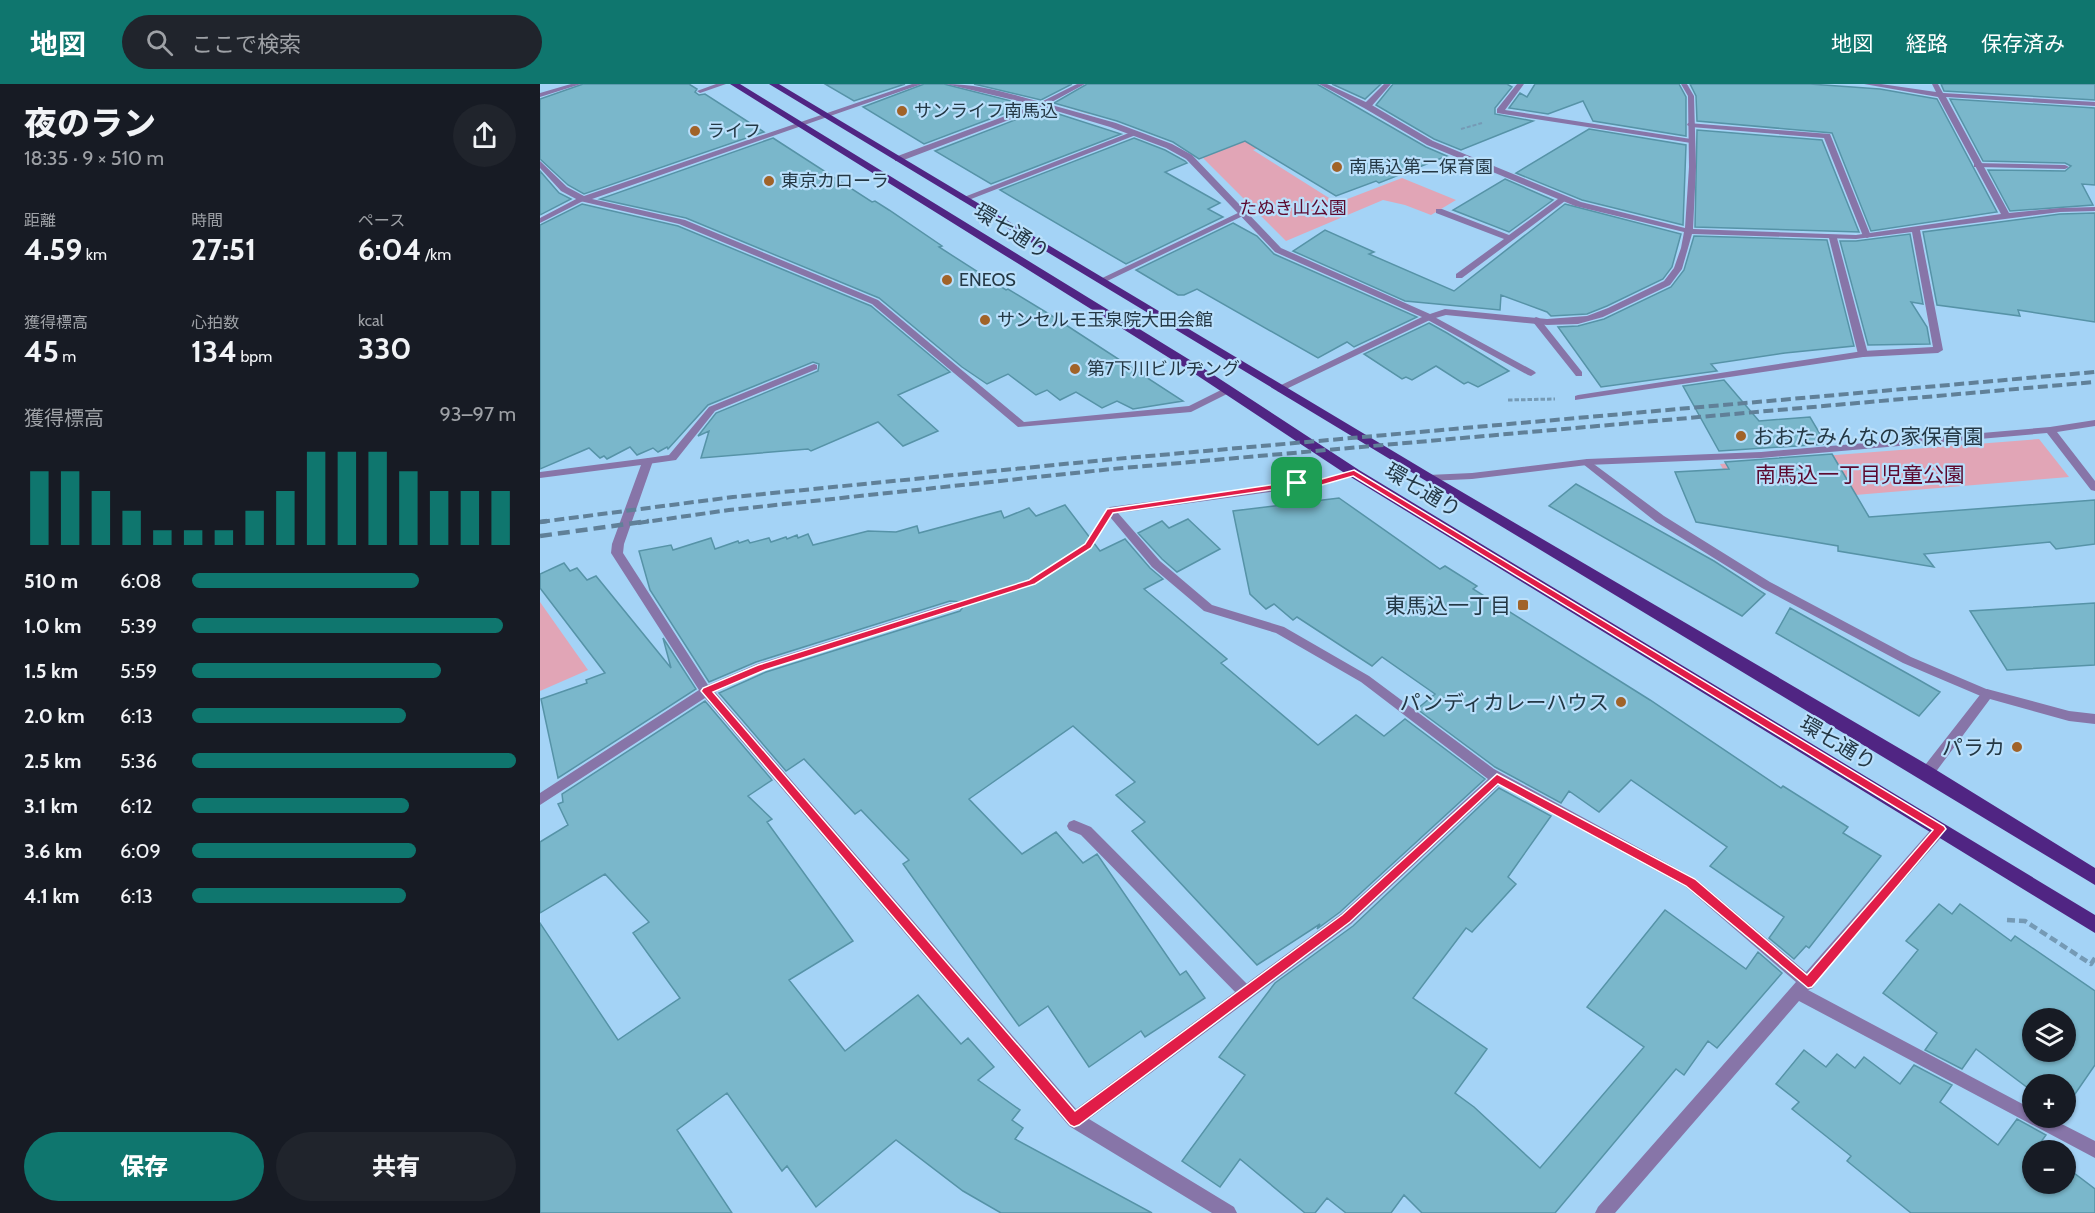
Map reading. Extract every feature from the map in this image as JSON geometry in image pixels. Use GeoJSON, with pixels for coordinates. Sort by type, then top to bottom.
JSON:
{"type":"FeatureCollection","features":[{"type":"Feature","properties":{"kind":"main road","name":"環七通り"},"geometry":{"type":"LineString","coordinates":[[734,84],[1228,390],[1354,473],[2095,924]]}},
{"type":"Feature","properties":{"kind":"main road","name":"環七通り"},"geometry":{"type":"LineString","coordinates":[[773,84],[1428,478],[1927,773],[2095,877]]}},
{"type":"Feature","properties":{"kind":"street"},"geometry":{"type":"LineString","coordinates":[[540,95],[578,84]]}},
{"type":"Feature","properties":{"kind":"street"},"geometry":{"type":"LineString","coordinates":[[700,91],[723,84]]}},
{"type":"Feature","properties":{"kind":"street"},"geometry":{"type":"LineString","coordinates":[[540,221],[583,199],[919,84]]}},
{"type":"Feature","properties":{"kind":"street"},"geometry":{"type":"LineString","coordinates":[[949,84],[995,92],[1137,133],[1190,157],[1278,250],[1429,317],[1532,373]]}},
{"type":"Feature","properties":{"kind":"street"},"geometry":{"type":"LineString","coordinates":[[898,159],[1042,105],[1082,84]]}},
{"type":"Feature","properties":{"kind":"street"},"geometry":{"type":"LineString","coordinates":[[1322,84],[1367,106],[1424,140],[1565,198],[1688,231],[1833,238],[1868,236],[2060,210],[2095,209]]}},
{"type":"Feature","properties":{"kind":"street"},"geometry":{"type":"LineString","coordinates":[[1367,106],[1388,84]]}},
{"type":"Feature","properties":{"kind":"street"},"geometry":{"type":"LineString","coordinates":[[1521,84],[1500,111],[1691,141]]}},
{"type":"Feature","properties":{"kind":"street"},"geometry":{"type":"LineString","coordinates":[[1280,389],[1429,317],[1445,312],[1536,320],[1579,321],[1598,315],[1667,284],[1675,277],[1688,240],[1692,202],[1691,96],[1684,84]]}},
{"type":"Feature","properties":{"kind":"street"},"geometry":{"type":"LineString","coordinates":[[1867,84],[1941,95],[2095,104]]}},
{"type":"Feature","properties":{"kind":"street"},"geometry":{"type":"LineString","coordinates":[[1935,84],[2006,216]]}},
{"type":"Feature","properties":{"kind":"street"},"geometry":{"type":"LineString","coordinates":[[1691,125],[1827,136],[1868,236]]}},
{"type":"Feature","properties":{"kind":"street"},"geometry":{"type":"LineString","coordinates":[[963,199],[1137,133]]}},
{"type":"Feature","properties":{"kind":"street"},"geometry":{"type":"LineString","coordinates":[[540,163],[564,189],[583,199],[682,222],[875,302],[1022,425],[1191,409],[1228,390]]}},
{"type":"Feature","properties":{"kind":"street"},"geometry":{"type":"LineString","coordinates":[[1977,165],[2065,167]]}},
{"type":"Feature","properties":{"kind":"street"},"geometry":{"type":"LineString","coordinates":[[1459,276],[1565,198]]}},
{"type":"Feature","properties":{"kind":"street"},"geometry":{"type":"LineString","coordinates":[[1439,211],[1510,238]]}},
{"type":"Feature","properties":{"kind":"street"},"geometry":{"type":"LineString","coordinates":[[1100,281],[1243,214]]}},
{"type":"Feature","properties":{"kind":"street"},"geometry":{"type":"LineString","coordinates":[[1578,398],[1863,354],[1938,350],[1916,230]]}},
{"type":"Feature","properties":{"kind":"street"},"geometry":{"type":"LineString","coordinates":[[1833,238],[1863,354]]}},
{"type":"Feature","properties":{"kind":"street"},"geometry":{"type":"LineString","coordinates":[[1536,320],[1579,374]]}},
{"type":"Feature","properties":{"kind":"street"},"geometry":{"type":"LineString","coordinates":[[540,475],[646,465],[672,458],[712,409],[814,367]]}},
{"type":"Feature","properties":{"kind":"street"},"geometry":{"type":"LineString","coordinates":[[1428,478],[1472,476],[1506,470],[1587,462],[1761,455],[2050,430],[2095,423]]}},
{"type":"Feature","properties":{"kind":"street"},"geometry":{"type":"LineString","coordinates":[[2050,430],[2095,488]]}},
{"type":"Feature","properties":{"kind":"street"},"geometry":{"type":"LineString","coordinates":[[1587,462],[1660,519],[1766,585],[1907,660],[1987,694],[2069,716],[2095,719]]}},
{"type":"Feature","properties":{"kind":"street"},"geometry":{"type":"LineString","coordinates":[[646,465],[618,544],[617,553],[706,691],[1074,1120],[1228,1213]]}},
{"type":"Feature","properties":{"kind":"street"},"geometry":{"type":"LineString","coordinates":[[1110,511],[1297,483],[1322,482],[1354,473]]}},
{"type":"Feature","properties":{"kind":"street"},"geometry":{"type":"LineString","coordinates":[[1110,511],[1156,564],[1208,608],[1280,630],[1365,679],[1497,778],[1690,883],[1803,987],[2022,1111]]}},
{"type":"Feature","properties":{"kind":"street"},"geometry":{"type":"LineString","coordinates":[[540,800],[706,691],[761,667],[955,606]]}},
{"type":"Feature","properties":{"kind":"street"},"geometry":{"type":"LineString","coordinates":[[1927,773],[1987,694]]}},
{"type":"Feature","properties":{"kind":"street"},"geometry":{"type":"LineString","coordinates":[[1074,1120],[1346,919],[1497,778]]}},
{"type":"Feature","properties":{"kind":"street"},"geometry":{"type":"LineString","coordinates":[[1074,826],[1086,831],[1246,993]]}},
{"type":"Feature","properties":{"kind":"street"},"geometry":{"type":"LineString","coordinates":[[1604,1213],[1941,829]]}},
{"type":"Feature","properties":{"kind":"street"},"geometry":{"type":"LineString","coordinates":[[2054,1128],[2095,1150]]}},
{"type":"Feature","properties":{"kind":"path"},"geometry":{"type":"LineString","coordinates":[[1424,140],[1485,123],[1500,111]]}},
{"type":"Feature","properties":{"kind":"path"},"geometry":{"type":"LineString","coordinates":[[1508,400],[1578,398]]}},
{"type":"Feature","properties":{"kind":"path"},"geometry":{"type":"LineString","coordinates":[[955,606],[1032,582],[1088,546],[1110,511]]}},
{"type":"Feature","properties":{"kind":"path"},"geometry":{"type":"LineString","coordinates":[[2007,920],[2025,921],[2091,964],[2095,958]]}},
{"type":"Feature","properties":{"kind":"green space","name":"たぬき山公園"},"geometry":{"type":"Polygon","coordinates":[[[1095,84],[1197,84],[1301,132],[1253,150],[1337,203],[1402,178],[1456,200],[1431,215],[1383,200],[1286,241],[1195,150],[1237,132],[1135,91],[1089,114],[1064,106],[1063,101],[1095,84]]]}},
{"type":"Feature","properties":{"kind":"green space","name":"南馬込一丁目児童公園"},"geometry":{"type":"Polygon","coordinates":[[[2039,439],[2069,477],[1855,495],[1731,483],[1720,464],[2039,439]]]}},
{"type":"Feature","properties":{"kind":"green space"},"geometry":{"type":"Polygon","coordinates":[[[540,602],[588,670],[540,691],[540,602]]]}},
{"type":"Feature","properties":{"kind":"building"},"geometry":{"type":"Polygon","coordinates":[[[583,84],[689,84],[697,89],[695,92],[699,95],[705,94],[764,132],[584,194],[568,185],[540,159],[540,99],[583,84]]]}},
{"type":"Feature","properties":{"kind":"building"},"geometry":{"type":"Polygon","coordinates":[[[825,84],[905,84],[854,101],[825,84]]]}},
{"type":"Feature","properties":{"kind":"building"},"geometry":{"type":"Polygon","coordinates":[[[924,84],[944,84],[1027,105],[924,144],[863,107],[924,84]]]}},
{"type":"Feature","properties":{"kind":"building"},"geometry":{"type":"Polygon","coordinates":[[[974,84],[1072,84],[1041,100],[974,84]]]}},
{"type":"Feature","properties":{"kind":"building"},"geometry":{"type":"Polygon","coordinates":[[[1087,84],[1317,84],[1426,147],[1447,156],[1379,183],[1376,181],[1336,196],[1245,141],[1199,159],[1173,142],[1117,121],[1054,103],[1087,84]]]}},
{"type":"Feature","properties":{"kind":"building"},"geometry":{"type":"Polygon","coordinates":[[[1332,84],[1381,84],[1365,99],[1332,84]]]}},
{"type":"Feature","properties":{"kind":"building"},"geometry":{"type":"Polygon","coordinates":[[[1393,84],[1507,84],[1512,87],[1495,108],[1495,114],[1533,121],[1461,150],[1434,139],[1376,105],[1393,84]]]}},
{"type":"Feature","properties":{"kind":"building"},"geometry":{"type":"Polygon","coordinates":[[[1535,84],[1679,84],[1686,97],[1686,136],[1593,121],[1583,101],[1548,114],[1509,108],[1520,93],[1527,97],[1535,84]]]}},
{"type":"Feature","properties":{"kind":"building"},"geometry":{"type":"Polygon","coordinates":[[[1690,84],[1810,84],[1880,89],[1937,99],[1997,212],[1871,231],[1832,133],[1697,121],[1696,96],[1690,84]]]}},
{"type":"Feature","properties":{"kind":"building"},"geometry":{"type":"Polygon","coordinates":[[[1941,84],[2095,84],[2095,100],[1944,91],[1941,84]]]}},
{"type":"Feature","properties":{"kind":"building"},"geometry":{"type":"Polygon","coordinates":[[[1950,99],[2095,108],[2095,185],[2082,184],[2093,205],[2010,211],[1988,170],[2065,171],[2071,166],[2065,163],[1983,161],[1950,99]]]}},
{"type":"Feature","properties":{"kind":"building"},"geometry":{"type":"Polygon","coordinates":[[[1043,109],[1121,134],[991,184],[935,151],[1043,109]]]}},
{"type":"Feature","properties":{"kind":"building"},"geometry":{"type":"Polygon","coordinates":[[[1589,129],[1686,145],[1683,225],[1582,200],[1516,173],[1589,129]]]}},
{"type":"Feature","properties":{"kind":"building"},"geometry":{"type":"Polygon","coordinates":[[[1697,130],[1822,140],[1859,232],[1695,227],[1697,130]]]}},
{"type":"Feature","properties":{"kind":"building"},"geometry":{"type":"Polygon","coordinates":[[[773,138],[872,202],[875,201],[889,210],[942,246],[939,247],[1006,290],[1008,289],[1049,314],[1183,401],[1133,409],[1117,401],[1102,408],[1076,392],[1060,400],[1047,390],[1036,395],[1008,374],[987,384],[962,367],[879,298],[686,218],[600,199],[773,138]]]}},
{"type":"Feature","properties":{"kind":"building"},"geometry":{"type":"Polygon","coordinates":[[[1134,138],[1165,150],[1185,161],[1187,163],[1165,172],[1220,203],[1208,209],[1223,217],[1126,264],[1000,190],[1134,138]]]}},
{"type":"Feature","properties":{"kind":"building"},"geometry":{"type":"Polygon","coordinates":[[[540,171],[559,193],[571,199],[540,215],[540,171]]]}},
{"type":"Feature","properties":{"kind":"building"},"geometry":{"type":"Polygon","coordinates":[[[1505,179],[1553,200],[1509,232],[1453,210],[1505,179]]]}},
{"type":"Feature","properties":{"kind":"building"},"geometry":{"type":"Polygon","coordinates":[[[582,204],[678,226],[871,306],[950,372],[898,395],[938,431],[903,446],[878,422],[811,451],[808,449],[701,458],[709,431],[698,436],[716,413],[818,371],[819,364],[813,362],[708,405],[668,449],[667,447],[658,452],[653,448],[637,455],[630,447],[607,459],[604,456],[600,458],[589,448],[540,469],[540,225],[582,204]]]}},
{"type":"Feature","properties":{"kind":"building"},"geometry":{"type":"Polygon","coordinates":[[[1565,204],[1681,234],[1672,267],[1663,279],[1607,306],[1587,314],[1551,316],[1547,312],[1501,295],[1500,310],[1405,301],[1293,251],[1325,230],[1374,252],[1369,254],[1454,291],[1565,204]]]}},
{"type":"Feature","properties":{"kind":"building"},"geometry":{"type":"Polygon","coordinates":[[[2095,213],[2095,322],[2018,310],[2020,316],[1937,305],[1923,232],[2060,214],[2095,213]]]}},
{"type":"Feature","properties":{"kind":"building"},"geometry":{"type":"Polygon","coordinates":[[[1233,223],[1257,236],[1274,254],[1417,317],[1354,347],[1347,342],[1318,358],[1197,289],[1184,295],[1178,295],[1136,270],[1233,223]]]}},
{"type":"Feature","properties":{"kind":"building"},"geometry":{"type":"Polygon","coordinates":[[[1910,234],[1923,304],[1911,302],[1927,327],[1930,344],[1868,345],[1840,241],[1910,234]]]}},
{"type":"Feature","properties":{"kind":"building"},"geometry":{"type":"Polygon","coordinates":[[[1694,236],[1827,240],[1854,346],[1711,364],[1717,371],[1601,387],[1558,327],[1578,326],[1604,319],[1671,287],[1684,270],[1694,236]]]}},
{"type":"Feature","properties":{"kind":"building"},"geometry":{"type":"Polygon","coordinates":[[[1429,323],[1509,371],[1478,387],[1468,382],[1464,384],[1436,366],[1412,380],[1406,377],[1402,379],[1364,354],[1429,323]]]}},
{"type":"Feature","properties":{"kind":"building"},"geometry":{"type":"Polygon","coordinates":[[[1724,380],[1759,421],[1810,417],[1826,444],[1719,451],[1683,386],[1724,380]]]}},
{"type":"Feature","properties":{"kind":"building"},"geometry":{"type":"Polygon","coordinates":[[[1832,454],[1869,517],[2095,500],[2095,544],[2056,549],[2050,542],[1924,554],[1934,567],[1838,551],[1838,546],[1696,522],[1675,472],[1729,469],[1725,462],[1832,454]]]}},
{"type":"Feature","properties":{"kind":"building"},"geometry":{"type":"Polygon","coordinates":[[[1576,484],[1714,561],[1765,594],[1742,616],[1549,506],[1576,484]]]}},
{"type":"Feature","properties":{"kind":"building"},"geometry":{"type":"Polygon","coordinates":[[[1339,498],[1440,569],[1445,566],[1477,586],[1473,589],[1650,700],[1781,788],[1783,786],[1848,827],[1843,833],[1881,856],[1809,948],[1806,946],[1794,959],[1769,938],[1784,917],[1710,866],[1727,847],[1631,780],[1599,812],[1569,791],[1561,803],[1495,767],[1417,709],[1435,694],[1382,657],[1372,666],[1297,617],[1293,620],[1274,604],[1266,609],[1250,594],[1233,511],[1339,498]]]}},
{"type":"Feature","properties":{"kind":"building"},"geometry":{"type":"Polygon","coordinates":[[[1065,505],[1100,551],[1125,539],[1150,568],[1163,579],[1144,589],[1227,659],[1221,663],[1318,745],[1356,715],[1384,736],[1405,719],[1485,779],[1340,912],[1317,929],[1320,924],[1257,965],[1132,831],[1145,822],[1116,795],[1135,782],[1073,726],[969,799],[1022,854],[1056,832],[1083,863],[1097,854],[1180,975],[1186,971],[1205,998],[1145,1037],[1141,1031],[1089,1067],[1048,1006],[1019,1026],[903,864],[909,860],[861,810],[855,814],[804,759],[786,771],[719,693],[766,672],[960,611],[963,607],[961,602],[950,601],[756,662],[709,682],[650,590],[639,551],[671,545],[673,550],[711,538],[715,549],[738,541],[739,543],[748,540],[750,543],[769,538],[771,542],[808,534],[813,545],[868,531],[896,532],[917,526],[919,533],[1001,511],[1004,518],[1029,508],[1036,516],[1065,505]]]}},
{"type":"Feature","properties":{"kind":"building"},"geometry":{"type":"Polygon","coordinates":[[[1188,519],[1220,549],[1177,572],[1138,533],[1162,521],[1169,528],[1188,519]]]}},
{"type":"Feature","properties":{"kind":"building"},"geometry":{"type":"Polygon","coordinates":[[[564,563],[570,571],[577,568],[587,580],[596,576],[671,668],[663,638],[696,689],[558,778],[541,699],[587,683],[586,680],[605,673],[540,588],[540,574],[564,563]]]}},
{"type":"Feature","properties":{"kind":"building"},"geometry":{"type":"Polygon","coordinates":[[[2095,603],[2095,665],[2007,670],[1970,611],[2095,603]]]}},
{"type":"Feature","properties":{"kind":"building"},"geometry":{"type":"Polygon","coordinates":[[[1790,608],[1940,692],[1919,716],[1776,633],[1790,608]]]}},
{"type":"Feature","properties":{"kind":"building"},"geometry":{"type":"Polygon","coordinates":[[[705,701],[772,780],[748,796],[772,819],[767,822],[853,941],[789,980],[845,1051],[918,995],[961,1044],[968,1038],[994,1067],[978,1080],[1020,1110],[1012,1120],[1023,1128],[1015,1139],[1152,1213],[1001,1213],[963,1191],[896,1140],[816,1207],[787,1166],[782,1171],[727,1093],[677,1130],[732,1213],[540,1213],[540,923],[618,1040],[680,998],[633,933],[649,922],[605,874],[540,913],[540,842],[568,825],[558,804],[563,802],[562,794],[705,701]]]}},
{"type":"Feature","properties":{"kind":"building"},"geometry":{"type":"Polygon","coordinates":[[[1499,788],[1551,816],[1508,877],[1516,884],[1472,932],[1466,928],[1413,998],[1487,1049],[1455,1093],[1474,1107],[1540,1168],[1644,1047],[1587,1007],[1665,910],[1746,969],[1758,952],[1782,973],[1717,1048],[1708,1041],[1684,1075],[1676,1069],[1555,1213],[1422,1213],[1404,1195],[1391,1213],[1346,1213],[1327,1198],[1315,1213],[1305,1213],[1240,1159],[1220,1187],[1182,1161],[1245,1075],[1219,1057],[1275,983],[1353,926],[1499,788]]]}},
{"type":"Feature","properties":{"kind":"building"},"geometry":{"type":"Polygon","coordinates":[[[1939,904],[1952,914],[1960,904],[2011,941],[2015,936],[2095,991],[2095,1065],[2076,1093],[2076,1074],[2022,1074],[2022,1084],[1976,1049],[1962,1069],[1925,1050],[1937,1033],[1883,993],[1918,950],[1906,941],[1939,904]]]}},
{"type":"Feature","properties":{"kind":"building"},"geometry":{"type":"Polygon","coordinates":[[[1804,1050],[1826,1067],[1837,1054],[1855,1068],[1864,1057],[1900,1084],[1914,1065],[1952,1085],[1940,1102],[1998,1145],[2017,1119],[2022,1122],[2022,1128],[2033,1128],[2046,1135],[2042,1140],[2022,1140],[2022,1194],[2076,1194],[2076,1175],[2095,1189],[2095,1213],[1911,1213],[1847,1161],[1851,1156],[1792,1109],[1799,1102],[1776,1084],[1804,1050]]]}},
{"type":"Feature","properties":{"kind":"railway"},"geometry":{"type":"LineString","coordinates":[[547,521],[540,522],[733,497],[1115,459],[2095,372]]}},
{"type":"Feature","properties":{"kind":"railway"},"geometry":{"type":"LineString","coordinates":[[638,523],[729,510],[1112,469],[2095,382]]}},
{"type":"Feature","properties":{"kind":"railway"},"geometry":{"type":"LineString","coordinates":[[540,536],[649,521]]}},
{"type":"Feature","properties":{"kind":"place","name":"サンライフ南馬込"},"geometry":{"type":"Point","coordinates":[902,111]}},
{"type":"Feature","properties":{"kind":"place","name":"ライフ"},"geometry":{"type":"Point","coordinates":[695,131]}},
{"type":"Feature","properties":{"kind":"place","name":"南馬込第二保育園"},"geometry":{"type":"Point","coordinates":[1337,167]}},
{"type":"Feature","properties":{"kind":"place","name":"東京カローラ"},"geometry":{"type":"Point","coordinates":[769,181]}},
{"type":"Feature","properties":{"kind":"place","name":"ENEOS"},"geometry":{"type":"Point","coordinates":[947,280]}},
{"type":"Feature","properties":{"kind":"place","name":"サンセルモ玉泉院大田会館"},"geometry":{"type":"Point","coordinates":[985,320]}},
{"type":"Feature","properties":{"kind":"place","name":"第7下川ビルヂング"},"geometry":{"type":"Point","coordinates":[1075,369]}},
{"type":"Feature","properties":{"kind":"place","name":"おおたみんなの家保育園"},"geometry":{"type":"Point","coordinates":[1741,436]}},
{"type":"Feature","properties":{"kind":"place","name":"東馬込一丁目"},"geometry":{"type":"Point","coordinates":[1523,605]}},
{"type":"Feature","properties":{"kind":"place","name":"パンディカレーハウス"},"geometry":{"type":"Point","coordinates":[1621,702]}},
{"type":"Feature","properties":{"kind":"place","name":"パラカ"},"geometry":{"type":"Point","coordinates":[2017,747]}},
{"type":"Feature","properties":{"kind":"route"},"geometry":{"type":"LineString","coordinates":[[1354,473],[1941,829],[1808,983],[1690,883],[1497,778],[1346,919],[1074,1120],[706,691],[761,667],[1032,582],[1088,546],[1110,511],[1297,483],[1322,482],[1354,473]]}}]}
